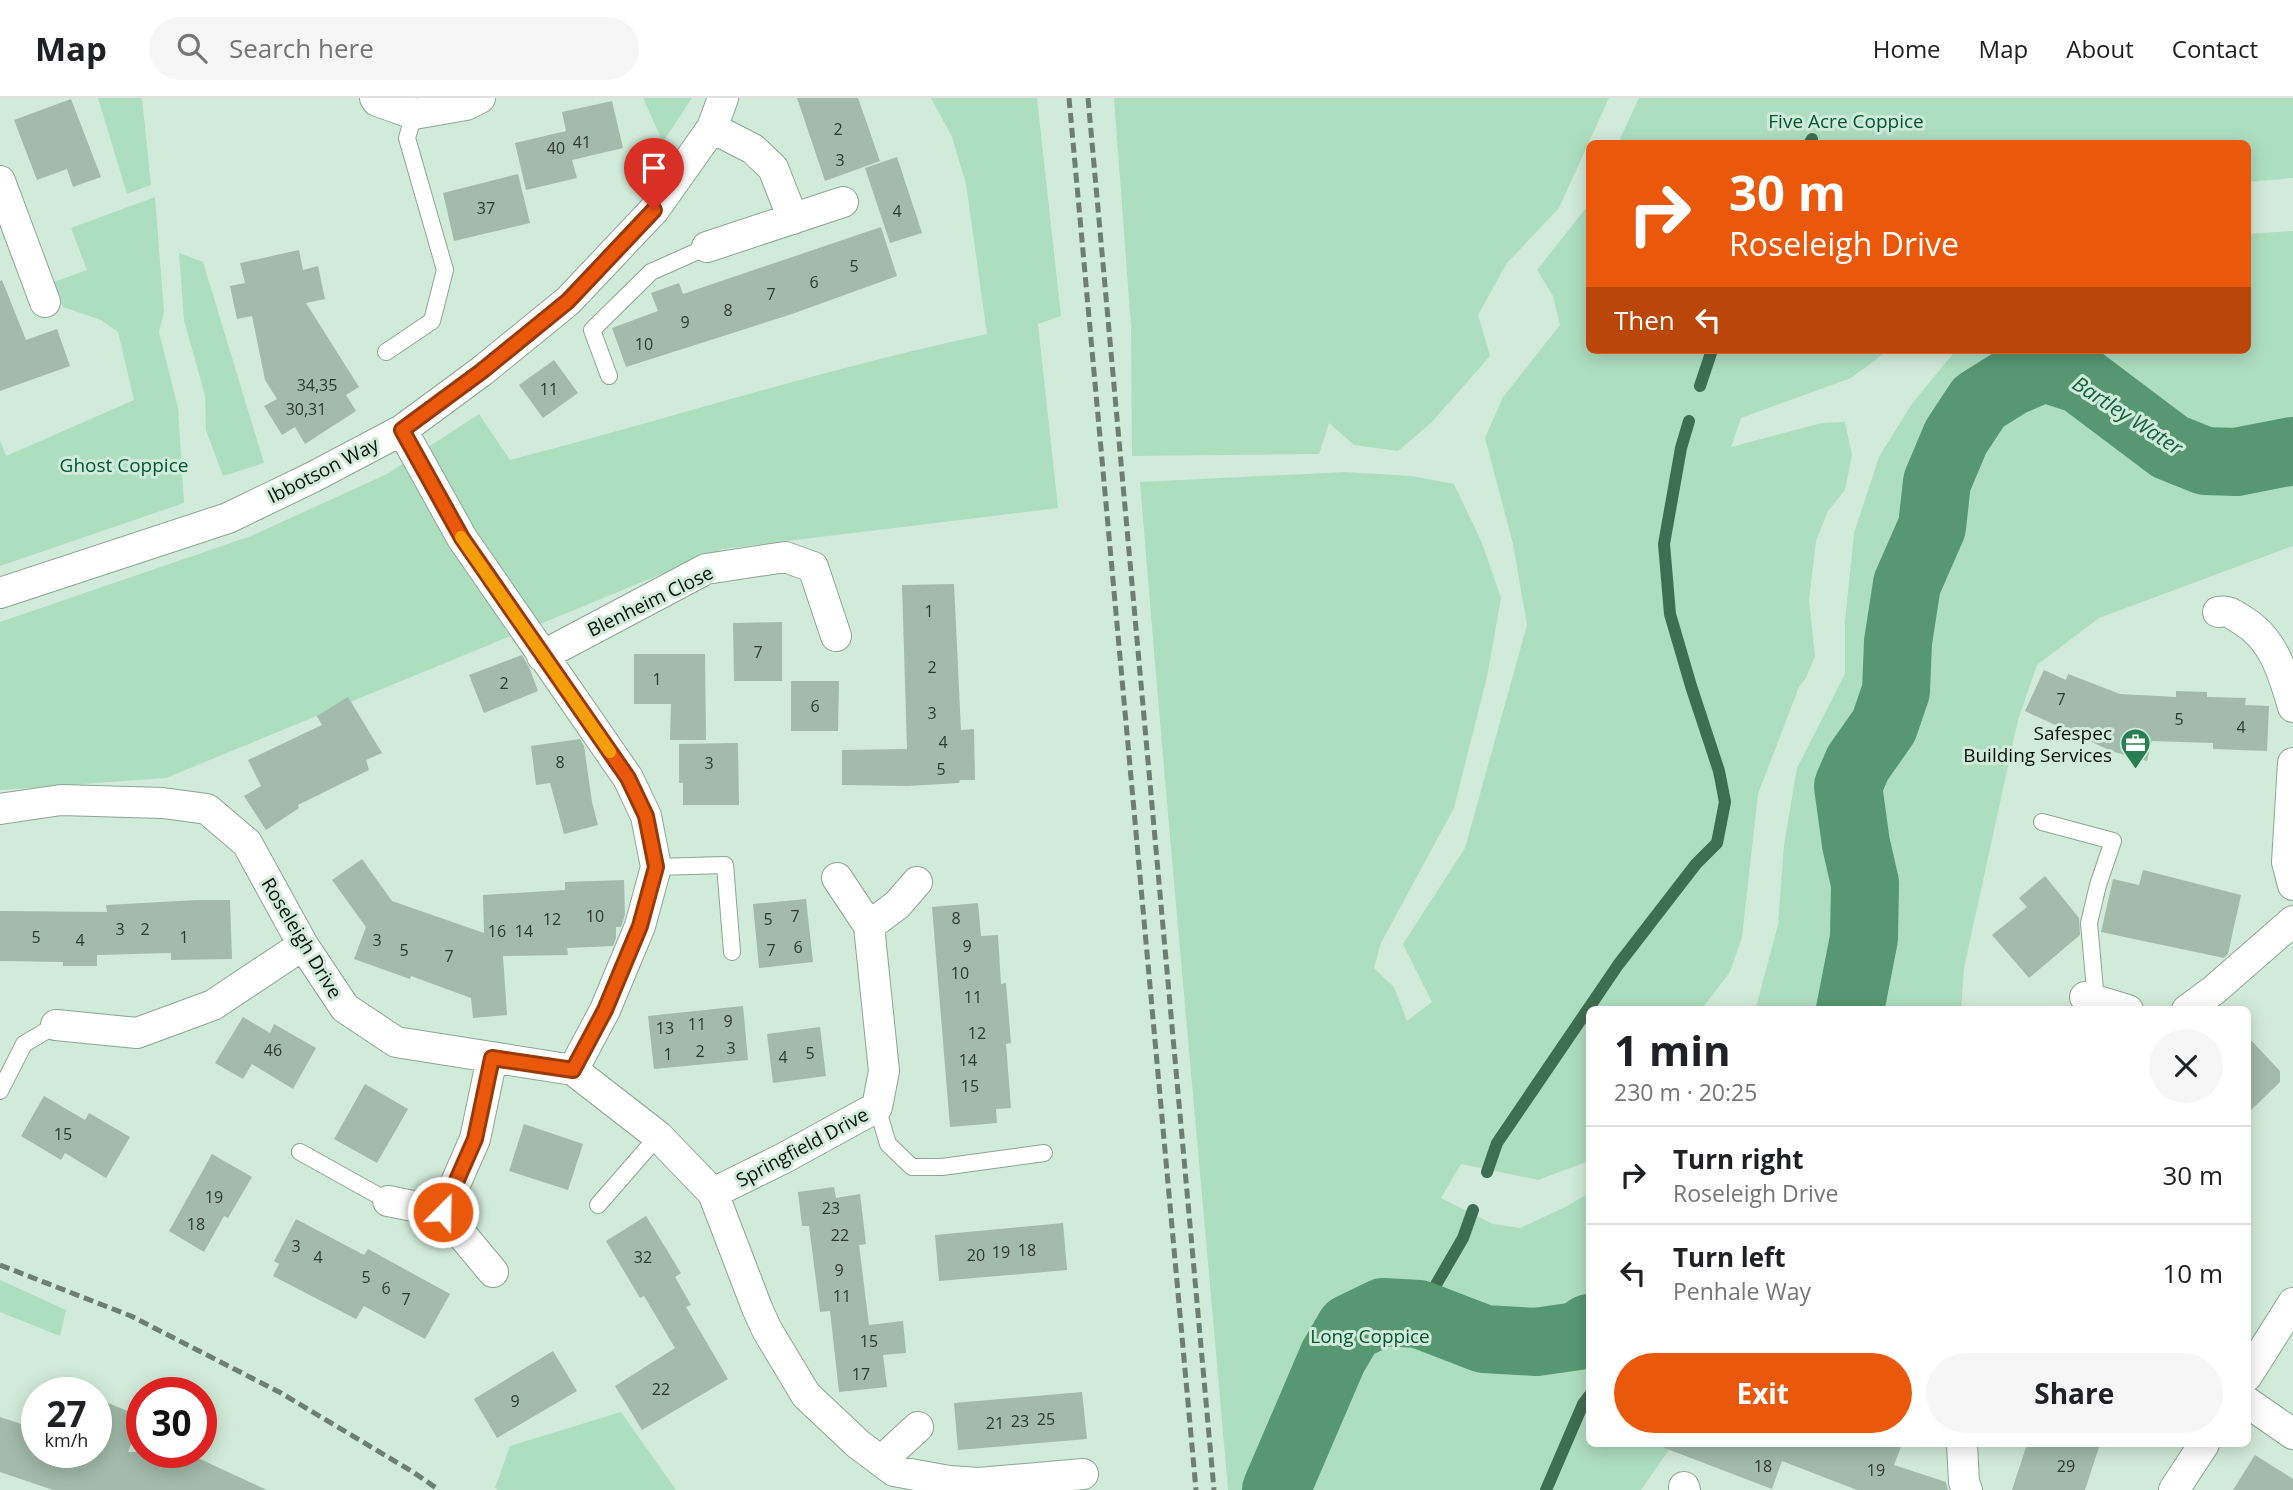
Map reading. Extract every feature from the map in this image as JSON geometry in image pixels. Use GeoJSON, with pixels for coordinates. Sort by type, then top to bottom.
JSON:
{"type":"FeatureCollection","features":[{"type":"Feature","properties":{"kind":"street"},"geometry":{"type":"LineString","coordinates":[[375,98],[414,114],[466,105],[480,98]]}},
{"type":"Feature","properties":{"kind":"street","name":"Ibbotson Way"},"geometry":{"type":"LineString","coordinates":[[0,593],[228,518],[402,430],[482,371],[568,301],[654,210],[712,128],[723,98]]}},
{"type":"Feature","properties":{"kind":"street"},"geometry":{"type":"LineString","coordinates":[[712,128],[753,149],[773,168],[793,219]]}},
{"type":"Feature","properties":{"kind":"street"},"geometry":{"type":"LineString","coordinates":[[0,181],[12,249],[45,302]]}},
{"type":"Feature","properties":{"kind":"street"},"geometry":{"type":"LineString","coordinates":[[707,247],[843,202]]}},
{"type":"Feature","properties":{"kind":"street"},"geometry":{"type":"LineString","coordinates":[[402,430],[462,538],[628,778],[646,816],[656,867],[640,926],[605,1010],[573,1070]]}},
{"type":"Feature","properties":{"kind":"street","name":"Blenheim Close"},"geometry":{"type":"LineString","coordinates":[[542,656],[706,569],[785,557],[813,567],[836,636]]}},
{"type":"Feature","properties":{"kind":"street"},"geometry":{"type":"LineString","coordinates":[[2218,612],[2226,610],[2232,613],[2255,627],[2269,642],[2285,678],[2293,707]]}},
{"type":"Feature","properties":{"kind":"street"},"geometry":{"type":"LineString","coordinates":[[2293,763],[2287,862],[2293,885]]}},
{"type":"Feature","properties":{"kind":"street","name":"Roseleigh Drive"},"geometry":{"type":"LineString","coordinates":[[0,809],[61,800],[163,803],[206,809],[247,843],[303,946],[345,1008],[396,1042],[573,1070],[658,1136],[713,1192],[767,1330],[806,1395],[858,1444],[894,1471],[949,1481],[979,1483],[1083,1474]]}},
{"type":"Feature","properties":{"kind":"street","name":"Springfield Drive"},"geometry":{"type":"LineString","coordinates":[[713,1192],[784,1158],[877,1107],[884,1071],[869,926],[837,878]]}},
{"type":"Feature","properties":{"kind":"street"},"geometry":{"type":"LineString","coordinates":[[869,926],[897,905],[918,882]]}},
{"type":"Feature","properties":{"kind":"street"},"geometry":{"type":"LineString","coordinates":[[2192,1006],[2293,921]]}},
{"type":"Feature","properties":{"kind":"street"},"geometry":{"type":"LineString","coordinates":[[56,1025],[137,1033],[213,1005],[303,946]]}},
{"type":"Feature","properties":{"kind":"street"},"geometry":{"type":"LineString","coordinates":[[2090,999],[2114,1006]]}},
{"type":"Feature","properties":{"kind":"street"},"geometry":{"type":"LineString","coordinates":[[443,1212],[475,1139],[492,1058]]}},
{"type":"Feature","properties":{"kind":"street"},"geometry":{"type":"LineString","coordinates":[[388,1201],[443,1212],[493,1272]]}},
{"type":"Feature","properties":{"kind":"street"},"geometry":{"type":"LineString","coordinates":[[2251,1370],[2293,1303]]}},
{"type":"Feature","properties":{"kind":"street"},"geometry":{"type":"LineString","coordinates":[[2251,1405],[2293,1434]]}},
{"type":"Feature","properties":{"kind":"street"},"geometry":{"type":"LineString","coordinates":[[881,1461],[918,1427]]}},
{"type":"Feature","properties":{"kind":"street"},"geometry":{"type":"LineString","coordinates":[[1962,1447],[1966,1490]]}},
{"type":"Feature","properties":{"kind":"street"},"geometry":{"type":"LineString","coordinates":[[2174,1490],[2202,1447]]}},
{"type":"Feature","properties":{"kind":"lane"},"geometry":{"type":"LineString","coordinates":[[386,352],[432,321],[445,270],[407,138],[414,114]]}},
{"type":"Feature","properties":{"kind":"lane"},"geometry":{"type":"LineString","coordinates":[[609,376],[592,330],[650,272],[707,247]]}},
{"type":"Feature","properties":{"kind":"lane"},"geometry":{"type":"LineString","coordinates":[[2042,822],[2113,841],[2098,885],[2090,923],[2090,999]]}},
{"type":"Feature","properties":{"kind":"lane"},"geometry":{"type":"LineString","coordinates":[[656,867],[725,865],[732,952]]}},
{"type":"Feature","properties":{"kind":"lane"},"geometry":{"type":"LineString","coordinates":[[0,1091],[24,1044],[56,1025]]}},
{"type":"Feature","properties":{"kind":"lane"},"geometry":{"type":"LineString","coordinates":[[877,1107],[888,1144],[912,1167],[942,1167],[1044,1153]]}},
{"type":"Feature","properties":{"kind":"lane"},"geometry":{"type":"LineString","coordinates":[[598,1205],[658,1136]]}},
{"type":"Feature","properties":{"kind":"lane"},"geometry":{"type":"LineString","coordinates":[[300,1152],[388,1201]]}},
{"type":"Feature","properties":{"kind":"green space"},"geometry":{"type":"Polygon","coordinates":[[[98,98],[142,98],[151,185],[127,194],[98,98]]]}},
{"type":"Feature","properties":{"kind":"green space"},"geometry":{"type":"Polygon","coordinates":[[[643,98],[692,98],[663,142],[643,98]]]}},
{"type":"Feature","properties":{"kind":"green space"},"geometry":{"type":"Polygon","coordinates":[[[931,98],[1037,98],[1061,316],[1038,324],[1058,508],[722,549],[166,778],[0,790],[0,622],[251,536],[387,474],[479,414],[510,460],[807,378],[987,334],[966,184],[952,137],[931,98]]]}},
{"type":"Feature","properties":{"kind":"green space"},"geometry":{"type":"Polygon","coordinates":[[[1114,98],[1609,98],[1590,140],[1586,140],[1586,149],[1559,208],[1507,263],[1478,315],[1490,356],[1432,422],[1398,451],[1354,445],[1329,423],[1319,454],[1132,456],[1131,326],[1114,98]]]}},
{"type":"Feature","properties":{"kind":"green space","name":"Five Acre Coppice"},"geometry":{"type":"Polygon","coordinates":[[[1639,98],[2293,98],[2293,178],[2251,182],[2251,140],[1619,140],[1639,98]]]}},
{"type":"Feature","properties":{"kind":"green space","name":"Ghost Coppice"},"geometry":{"type":"Polygon","coordinates":[[[155,197],[164,312],[159,332],[178,408],[184,503],[0,566],[0,440],[6,456],[134,400],[118,332],[101,320],[63,307],[54,282],[87,270],[71,228],[155,197]]]}},
{"type":"Feature","properties":{"kind":"green space","name":"Long Coppice"},"geometry":{"type":"Polygon","coordinates":[[[1586,208],[1586,354],[1884,354],[1851,378],[1741,418],[1731,447],[1822,423],[1845,422],[1852,455],[1845,490],[1828,511],[1816,541],[1809,600],[1815,656],[1799,687],[1758,794],[1742,937],[1730,972],[1704,1006],[1586,1006],[1586,1162],[1538,1180],[1461,1164],[1441,1198],[1493,1224],[1520,1228],[1586,1195],[1586,1447],[1671,1447],[1641,1490],[1228,1490],[1140,482],[1344,472],[1412,476],[1454,484],[1482,543],[1501,598],[1487,677],[1454,808],[1381,943],[1374,968],[1394,987],[1407,1021],[1432,1002],[1403,944],[1465,848],[1527,625],[1513,544],[1485,438],[1503,397],[1560,325],[1553,296],[1537,270],[1586,208]]]}},
{"type":"Feature","properties":{"kind":"green space"},"geometry":{"type":"Polygon","coordinates":[[[2293,231],[2293,546],[2099,618],[2037,665],[2018,720],[1964,968],[1961,1006],[1756,1006],[1778,925],[1784,845],[1797,768],[1845,674],[1845,621],[1854,533],[1879,457],[1911,405],[1953,354],[2251,354],[2251,234],[2293,231]]]}},
{"type":"Feature","properties":{"kind":"green space"},"geometry":{"type":"Polygon","coordinates":[[[179,253],[203,262],[264,463],[223,476],[206,430],[205,396],[184,320],[179,253]]]}},
{"type":"Feature","properties":{"kind":"green space"},"geometry":{"type":"Polygon","coordinates":[[[0,1280],[66,1310],[60,1336],[0,1312],[0,1280]]]}},
{"type":"Feature","properties":{"kind":"green space"},"geometry":{"type":"Polygon","coordinates":[[[621,1412],[676,1490],[495,1488],[510,1446],[621,1412]]]}},
{"type":"Feature","properties":{"kind":"building"},"geometry":{"type":"Polygon","coordinates":[[[797,98],[858,98],[880,161],[825,181],[797,98]]]}},
{"type":"Feature","properties":{"kind":"building"},"geometry":{"type":"Polygon","coordinates":[[[71,99],[101,177],[73,187],[67,169],[37,180],[14,120],[71,99]]]}},
{"type":"Feature","properties":{"kind":"building"},"geometry":{"type":"Polygon","coordinates":[[[612,101],[623,148],[572,160],[577,178],[526,190],[515,143],[566,131],[562,112],[612,101]]]}},
{"type":"Feature","properties":{"kind":"building"},"geometry":{"type":"Polygon","coordinates":[[[897,157],[922,233],[890,243],[865,168],[897,157]]]}},
{"type":"Feature","properties":{"kind":"building"},"geometry":{"type":"Polygon","coordinates":[[[518,174],[530,223],[454,241],[443,193],[518,174]]]}},
{"type":"Feature","properties":{"kind":"building"},"geometry":{"type":"Polygon","coordinates":[[[881,227],[897,276],[792,314],[626,367],[612,328],[658,311],[651,293],[679,283],[683,294],[881,227]]]}},
{"type":"Feature","properties":{"kind":"building"},"geometry":{"type":"Polygon","coordinates":[[[299,250],[303,270],[318,266],[325,299],[306,303],[359,387],[346,395],[356,411],[305,444],[295,427],[282,435],[264,406],[277,399],[265,380],[252,316],[237,319],[230,286],[245,283],[240,263],[299,250]]]}},
{"type":"Feature","properties":{"kind":"building"},"geometry":{"type":"Polygon","coordinates":[[[2,280],[26,340],[57,329],[70,366],[0,391],[0,281],[2,280]]]}},
{"type":"Feature","properties":{"kind":"building"},"geometry":{"type":"Polygon","coordinates":[[[554,360],[578,393],[543,418],[519,385],[554,360]]]}},
{"type":"Feature","properties":{"kind":"building"},"geometry":{"type":"Polygon","coordinates":[[[954,584],[961,730],[974,729],[975,780],[908,786],[842,785],[842,750],[907,749],[902,585],[954,584]]]}},
{"type":"Feature","properties":{"kind":"building"},"geometry":{"type":"Polygon","coordinates":[[[782,622],[782,681],[734,681],[733,623],[782,622]]]}},
{"type":"Feature","properties":{"kind":"building"},"geometry":{"type":"Polygon","coordinates":[[[634,654],[705,654],[706,740],[670,740],[671,704],[634,704],[634,654]]]}},
{"type":"Feature","properties":{"kind":"building"},"geometry":{"type":"Polygon","coordinates":[[[522,655],[538,691],[484,713],[469,675],[522,655]]]}},
{"type":"Feature","properties":{"kind":"building"},"geometry":{"type":"Polygon","coordinates":[[[2044,670],[2066,680],[2068,674],[2120,694],[2176,697],[2176,691],[2207,692],[2207,697],[2246,698],[2245,705],[2269,706],[2267,751],[2213,749],[2213,743],[2152,741],[2147,761],[2111,751],[2025,711],[2044,670]]]}},
{"type":"Feature","properties":{"kind":"building"},"geometry":{"type":"Polygon","coordinates":[[[791,681],[839,681],[838,731],[791,731],[791,681]]]}},
{"type":"Feature","properties":{"kind":"building"},"geometry":{"type":"Polygon","coordinates":[[[348,697],[382,753],[366,760],[369,770],[298,805],[299,808],[266,830],[244,796],[261,786],[248,760],[322,725],[317,716],[348,697]]]}},
{"type":"Feature","properties":{"kind":"building"},"geometry":{"type":"Polygon","coordinates":[[[580,739],[584,746],[598,825],[564,834],[550,783],[536,785],[531,746],[580,739]]]}},
{"type":"Feature","properties":{"kind":"building"},"geometry":{"type":"Polygon","coordinates":[[[738,743],[739,805],[683,805],[683,783],[679,783],[679,744],[738,743]]]}},
{"type":"Feature","properties":{"kind":"building"},"geometry":{"type":"Polygon","coordinates":[[[362,859],[392,901],[484,933],[483,895],[565,890],[565,882],[624,880],[625,915],[621,927],[616,927],[613,946],[567,948],[568,955],[503,956],[507,1015],[473,1018],[471,998],[354,959],[366,927],[332,880],[362,859]]]}},
{"type":"Feature","properties":{"kind":"building"},"geometry":{"type":"Polygon","coordinates":[[[2143,870],[2241,895],[2228,954],[2224,958],[2101,932],[2113,879],[2139,885],[2143,870]]]}},
{"type":"Feature","properties":{"kind":"building"},"geometry":{"type":"Polygon","coordinates":[[[2045,876],[2079,918],[2080,935],[2029,978],[1992,935],[2027,907],[2019,898],[2045,876]]]}},
{"type":"Feature","properties":{"kind":"building"},"geometry":{"type":"Polygon","coordinates":[[[806,899],[813,962],[759,968],[753,904],[806,899]]]}},
{"type":"Feature","properties":{"kind":"building"},"geometry":{"type":"Polygon","coordinates":[[[230,900],[232,959],[171,960],[171,953],[97,955],[97,966],[63,966],[63,962],[0,961],[0,911],[107,912],[106,905],[230,900]]]}},
{"type":"Feature","properties":{"kind":"building"},"geometry":{"type":"Polygon","coordinates":[[[978,903],[981,936],[998,935],[1001,984],[1006,983],[1011,1043],[1006,1044],[1011,1108],[996,1109],[997,1123],[950,1127],[932,907],[978,903]]]}},
{"type":"Feature","properties":{"kind":"building"},"geometry":{"type":"Polygon","coordinates":[[[743,1006],[748,1060],[654,1069],[648,1016],[743,1006]]]}},
{"type":"Feature","properties":{"kind":"building"},"geometry":{"type":"Polygon","coordinates":[[[243,1017],[270,1033],[274,1024],[316,1048],[293,1089],[252,1064],[243,1079],[215,1063],[243,1017]]]}},
{"type":"Feature","properties":{"kind":"building"},"geometry":{"type":"Polygon","coordinates":[[[820,1027],[826,1076],[773,1083],[767,1034],[820,1027]]]}},
{"type":"Feature","properties":{"kind":"building"},"geometry":{"type":"Polygon","coordinates":[[[2251,1040],[2280,1071],[2280,1082],[2251,1110],[2251,1040]]]}},
{"type":"Feature","properties":{"kind":"building"},"geometry":{"type":"Polygon","coordinates":[[[365,1084],[408,1109],[377,1163],[334,1139],[365,1084]]]}},
{"type":"Feature","properties":{"kind":"building"},"geometry":{"type":"Polygon","coordinates":[[[44,1096],[85,1120],[89,1113],[130,1137],[106,1178],[65,1153],[61,1160],[21,1136],[44,1096]]]}},
{"type":"Feature","properties":{"kind":"building"},"geometry":{"type":"Polygon","coordinates":[[[524,1124],[583,1144],[568,1190],[509,1171],[524,1124]]]}},
{"type":"Feature","properties":{"kind":"building"},"geometry":{"type":"Polygon","coordinates":[[[212,1154],[252,1177],[228,1218],[224,1216],[204,1252],[169,1231],[212,1154]]]}},
{"type":"Feature","properties":{"kind":"building"},"geometry":{"type":"Polygon","coordinates":[[[834,1187],[836,1198],[860,1194],[866,1244],[859,1245],[869,1325],[903,1321],[906,1353],[883,1355],[887,1387],[839,1392],[830,1311],[820,1312],[809,1226],[802,1226],[798,1192],[834,1187]]]}},
{"type":"Feature","properties":{"kind":"building"},"geometry":{"type":"Polygon","coordinates":[[[646,1216],[681,1273],[675,1277],[691,1305],[686,1307],[728,1379],[642,1430],[615,1386],[675,1348],[644,1296],[640,1298],[606,1241],[646,1216]]]}},
{"type":"Feature","properties":{"kind":"building"},"geometry":{"type":"Polygon","coordinates":[[[296,1219],[364,1255],[368,1249],[450,1294],[425,1339],[364,1306],[356,1319],[273,1276],[279,1264],[274,1261],[296,1219]]]}},
{"type":"Feature","properties":{"kind":"building"},"geometry":{"type":"Polygon","coordinates":[[[1063,1223],[1067,1270],[939,1281],[935,1235],[1063,1223]]]}},
{"type":"Feature","properties":{"kind":"building"},"geometry":{"type":"Polygon","coordinates":[[[553,1351],[577,1391],[497,1438],[474,1399],[553,1351]]]}},
{"type":"Feature","properties":{"kind":"building"},"geometry":{"type":"Polygon","coordinates":[[[1082,1392],[1087,1439],[958,1450],[954,1403],[1082,1392]]]}},
{"type":"Feature","properties":{"kind":"building"},"geometry":{"type":"Polygon","coordinates":[[[112,1405],[126,1410],[126,1468],[217,1467],[267,1490],[53,1490],[0,1472],[0,1417],[21,1424],[21,1468],[112,1468],[112,1405]]]}},
{"type":"Feature","properties":{"kind":"building"},"geometry":{"type":"Polygon","coordinates":[[[1662,1447],[1901,1447],[1894,1465],[1946,1482],[1948,1490],[1857,1490],[1782,1461],[1772,1489],[1662,1447]]]}},
{"type":"Feature","properties":{"kind":"building"},"geometry":{"type":"Polygon","coordinates":[[[2026,1447],[2099,1447],[2085,1490],[2012,1490],[2026,1447]]]}},
{"type":"Feature","properties":{"kind":"building"},"geometry":{"type":"Polygon","coordinates":[[[2255,1455],[2293,1479],[2293,1490],[2233,1490],[2255,1455]]]}},
{"type":"Feature","properties":{"kind":"waterway"},"geometry":{"type":"LineString","coordinates":[[1700,386],[1711,354]]}},
{"type":"Feature","properties":{"kind":"waterway","name":"Bartley Water"},"geometry":{"type":"LineString","coordinates":[[1851,1006],[1864,938],[1865,883],[1856,844],[1848,786],[1858,763],[1884,726],[1896,691],[1898,642],[1907,584],[1932,527],[1937,482],[1956,437],[1979,402],[2011,382],[2044,368],[2081,380],[2170,447],[2205,461],[2236,462],[2293,451]]}},
{"type":"Feature","properties":{"kind":"waterway"},"geometry":{"type":"LineString","coordinates":[[1590,1006],[1618,965],[1696,864],[1717,843],[1725,802],[1719,771],[1670,614],[1664,544],[1681,448],[1689,421]]}},
{"type":"Feature","properties":{"kind":"waterway"},"geometry":{"type":"LineString","coordinates":[[1487,1172],[1497,1143],[1586,1012]]}},
{"type":"Feature","properties":{"kind":"waterway"},"geometry":{"type":"LineString","coordinates":[[1419,1314],[1463,1238],[1473,1210]]}},
{"type":"Feature","properties":{"kind":"waterway","name":"Bartley Water"},"geometry":{"type":"LineString","coordinates":[[1276,1490],[1333,1357],[1350,1328],[1383,1312],[1419,1314],[1484,1339],[1536,1342],[1578,1336],[1586,1330]]}},
{"type":"Feature","properties":{"kind":"waterway"},"geometry":{"type":"LineString","coordinates":[[1546,1490],[1586,1400]]}},
{"type":"Feature","properties":{"kind":"railway"},"geometry":{"type":"LineString","coordinates":[[1069,98],[1196,1490]]}},
{"type":"Feature","properties":{"kind":"railway"},"geometry":{"type":"LineString","coordinates":[[1088,98],[1214,1490]]}},
{"type":"Feature","properties":{"kind":"railway"},"geometry":{"type":"LineString","coordinates":[[0,1265],[131,1316],[281,1393],[439,1490]]}},
{"type":"Feature","properties":{"kind":"slow traffic"},"geometry":{"type":"LineString","coordinates":[[461,537],[610,752]]}},
{"type":"Feature","properties":{"kind":"place","name":"Safespec Building Services"},"geometry":{"type":"Point","coordinates":[2135,771]}},
{"type":"Feature","properties":{"kind":"route"},"geometry":{"type":"LineString","coordinates":[[443,1212],[475,1139],[492,1058],[573,1070],[605,1010],[640,926],[656,867],[646,816],[628,778],[462,538],[402,430],[482,371],[568,301],[654,210]]}}]}
